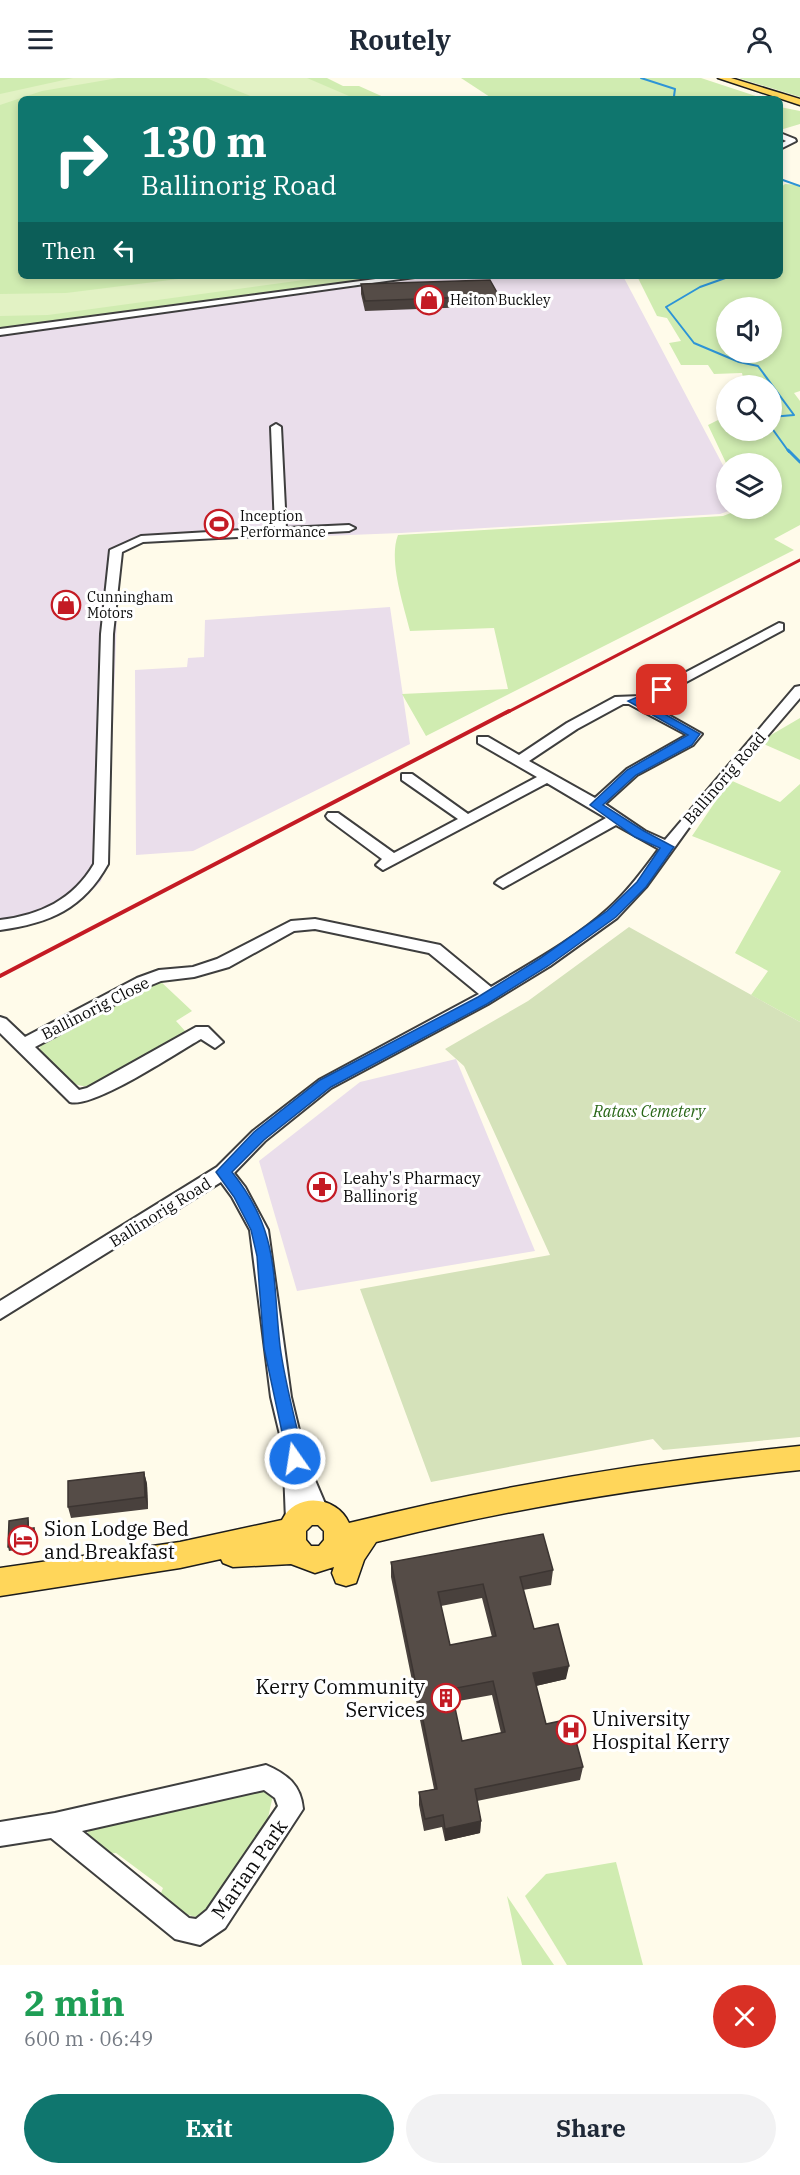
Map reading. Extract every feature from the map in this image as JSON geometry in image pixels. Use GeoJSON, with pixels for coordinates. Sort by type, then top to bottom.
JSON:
{"type":"FeatureCollection","features":[{"type":"Feature","properties":{"kind":"main road"},"geometry":{"type":"LineString","coordinates":[[712,78],[766,96]]}},
{"type":"Feature","properties":{"kind":"main road"},"geometry":{"type":"LineString","coordinates":[[722,78],[774,96]]}},
{"type":"Feature","properties":{"kind":"main road"},"geometry":{"type":"LineString","coordinates":[[783,99],[800,105]]}},
{"type":"Feature","properties":{"kind":"main road"},"geometry":{"type":"LineString","coordinates":[[783,101],[800,105]]}},
{"type":"Feature","properties":{"kind":"main road"},"geometry":{"type":"LineString","coordinates":[[783,105],[800,105]]}},
{"type":"Feature","properties":{"kind":"main road"},"geometry":{"type":"LineString","coordinates":[[313,1529],[367,1531],[430,1515],[571,1488],[719,1466],[800,1458]]}},
{"type":"Feature","properties":{"kind":"main road"},"geometry":{"type":"LineString","coordinates":[[0,1582],[180,1556],[313,1529],[430,1515]]}},
{"type":"Feature","properties":{"kind":"main road"},"geometry":{"type":"LineString","coordinates":[[346,1573],[352,1554],[367,1531]]}},
{"type":"Feature","properties":{"kind":"street"},"geometry":{"type":"LineString","coordinates":[[783,133],[794,128]]}},
{"type":"Feature","properties":{"kind":"street"},"geometry":{"type":"LineString","coordinates":[[783,135],[791,139],[791,143]]}},
{"type":"Feature","properties":{"kind":"street"},"geometry":{"type":"LineString","coordinates":[[783,146],[791,143],[800,146]]}},
{"type":"Feature","properties":{"kind":"street"},"geometry":{"type":"LineString","coordinates":[[0,332],[396,279]]}},
{"type":"Feature","properties":{"kind":"street"},"geometry":{"type":"LineString","coordinates":[[276,427],[280,532]]}},
{"type":"Feature","properties":{"kind":"street"},"geometry":{"type":"LineString","coordinates":[[0,925],[22,923],[51,914],[74,899],[93,882],[101,864],[106,634],[116,550],[141,539],[349,528]]}},
{"type":"Feature","properties":{"kind":"street"},"geometry":{"type":"LineString","coordinates":[[520,761],[572,726],[620,700],[643,700],[779,627]]}},
{"type":"Feature","properties":{"kind":"street","name":"Ballinorig Road"},"geometry":{"type":"LineString","coordinates":[[0,1311],[223,1172],[259,1136],[326,1084],[490,995],[544,962],[612,914],[641,885],[685,823],[800,690]]}},
{"type":"Feature","properties":{"kind":"street"},"geometry":{"type":"LineString","coordinates":[[596,805],[632,772],[688,742],[695,734],[633,701]]}},
{"type":"Feature","properties":{"kind":"street"},"geometry":{"type":"LineString","coordinates":[[483,740],[596,805],[640,834],[668,847]]}},
{"type":"Feature","properties":{"kind":"street"},"geometry":{"type":"LineString","coordinates":[[407,777],[468,820]]}},
{"type":"Feature","properties":{"kind":"street"},"geometry":{"type":"LineString","coordinates":[[333,816],[388,863],[548,777]]}},
{"type":"Feature","properties":{"kind":"street"},"geometry":{"type":"LineString","coordinates":[[503,883],[616,819]]}},
{"type":"Feature","properties":{"kind":"street","name":"Ballinorig Close"},"geometry":{"type":"LineString","coordinates":[[23,1046],[159,976],[194,972],[237,957],[291,926],[315,924],[434,949],[490,995]]}},
{"type":"Feature","properties":{"kind":"street","name":"Ballinorig Close"},"geometry":{"type":"LineString","coordinates":[[0,1023],[76,1097],[91,1094],[202,1031],[215,1042]]}},
{"type":"Feature","properties":{"kind":"street"},"geometry":{"type":"LineString","coordinates":[[223,1172],[239,1192],[259,1230],[264,1256],[272,1348],[295,1459],[313,1529]]}},
{"type":"Feature","properties":{"kind":"street","name":"Marian Park"},"geometry":{"type":"LineString","coordinates":[[0,1834],[55,1825],[266,1777],[283,1786],[291,1795],[291,1809],[216,1919],[200,1932],[184,1930],[55,1825]]}},
{"type":"Feature","properties":{"kind":"shaded area"},"geometry":{"type":"Polygon","coordinates":[[[416,279],[625,279],[716,453],[716,514],[401,533],[141,543],[125,551],[119,561],[108,862],[101,881],[84,899],[58,914],[26,925],[0,927],[0,334],[416,279]]]}},
{"type":"Feature","properties":{"kind":"shaded area"},"geometry":{"type":"Polygon","coordinates":[[[390,607],[410,744],[193,851],[136,855],[135,670],[187,667],[188,658],[204,657],[205,620],[390,607]]]}},
{"type":"Feature","properties":{"kind":"shaded area"},"geometry":{"type":"Polygon","coordinates":[[[456,1059],[535,1251],[297,1291],[259,1161],[360,1082],[456,1059]]]}},
{"type":"Feature","properties":{"kind":"green space"},"geometry":{"type":"Polygon","coordinates":[[[0,78],[327,78],[343,86],[359,86],[381,96],[18,96],[18,279],[368,279],[0,330],[0,78]]]}},
{"type":"Feature","properties":{"kind":"green space"},"geometry":{"type":"Polygon","coordinates":[[[73,78],[118,78],[18,96],[18,99],[0,105],[0,94],[73,78]]]}},
{"type":"Feature","properties":{"kind":"green space"},"geometry":{"type":"Polygon","coordinates":[[[206,78],[307,78],[349,96],[251,96],[206,78]]]}},
{"type":"Feature","properties":{"kind":"green space"},"geometry":{"type":"Polygon","coordinates":[[[461,78],[701,78],[756,96],[488,96],[461,78]]]}},
{"type":"Feature","properties":{"kind":"green space"},"geometry":{"type":"Polygon","coordinates":[[[738,78],[800,78],[800,97],[738,78]]]}},
{"type":"Feature","properties":{"kind":"green space"},"geometry":{"type":"Polygon","coordinates":[[[783,108],[800,111],[800,124],[783,129],[783,108]]]}},
{"type":"Feature","properties":{"kind":"green space"},"geometry":{"type":"Polygon","coordinates":[[[800,185],[800,391],[794,393],[800,401],[800,525],[774,539],[794,550],[426,736],[402,694],[508,689],[494,628],[410,631],[396,570],[395,545],[398,535],[716,516],[716,519],[782,519],[782,453],[721,453],[708,425],[716,421],[716,441],[782,441],[782,375],[714,374],[708,365],[681,365],[669,343],[681,341],[667,318],[657,316],[638,279],[783,279],[783,186],[800,185]]]}},
{"type":"Feature","properties":{"kind":"green space"},"geometry":{"type":"Polygon","coordinates":[[[178,279],[311,279],[48,315],[0,316],[0,294],[66,293],[178,279]]]}},
{"type":"Feature","properties":{"kind":"green space"},"geometry":{"type":"Polygon","coordinates":[[[800,718],[800,760],[759,742],[800,718]]]}},
{"type":"Feature","properties":{"kind":"green space"},"geometry":{"type":"Polygon","coordinates":[[[730,780],[780,802],[800,784],[800,1022],[751,995],[768,971],[735,953],[781,871],[692,836],[730,780]]]}},
{"type":"Feature","properties":{"kind":"green space","name":"Ratass Cemetery"},"geometry":{"type":"Polygon","coordinates":[[[629,927],[800,1022],[800,1437],[663,1450],[653,1439],[431,1482],[360,1289],[550,1255],[464,1066],[445,1049],[528,1001],[629,927]]]}},
{"type":"Feature","properties":{"kind":"green space"},"geometry":{"type":"Polygon","coordinates":[[[159,980],[192,1011],[176,1021],[186,1032],[91,1086],[75,1084],[62,1076],[39,1051],[42,1042],[159,980]]]}},
{"type":"Feature","properties":{"kind":"green space"},"geometry":{"type":"Polygon","coordinates":[[[262,1786],[273,1795],[265,1832],[211,1910],[196,1917],[173,1911],[159,1898],[163,1888],[116,1853],[102,1854],[86,1835],[91,1828],[262,1786]]]}},
{"type":"Feature","properties":{"kind":"green space"},"geometry":{"type":"Polygon","coordinates":[[[616,1862],[643,1965],[567,1965],[525,1896],[546,1874],[616,1862]]]}},
{"type":"Feature","properties":{"kind":"green space"},"geometry":{"type":"Polygon","coordinates":[[[507,1896],[554,1965],[522,1965],[507,1896]]]}},
{"type":"Feature","properties":{"kind":"building"},"geometry":{"type":"Polygon","coordinates":[[[490,280],[499,296],[365,301],[361,284],[490,280]]]}},
{"type":"Feature","properties":{"kind":"building"},"geometry":{"type":"Polygon","coordinates":[[[144,1472],[145,1497],[68,1507],[68,1481],[144,1472]]]}},
{"type":"Feature","properties":{"kind":"building","name":"Sion Lodge Bed and Breakfast"},"geometry":{"type":"Polygon","coordinates":[[[28,1518],[28,1529],[34,1528],[34,1544],[8,1547],[9,1521],[28,1518]]]}},
{"type":"Feature","properties":{"kind":"building","name":"Kerry Community Services"},"geometry":{"type":"Polygon","coordinates":[[[543,1534],[553,1570],[520,1577],[534,1629],[558,1624],[569,1666],[533,1673],[546,1724],[570,1719],[583,1767],[475,1789],[481,1821],[445,1829],[443,1815],[425,1819],[419,1792],[437,1789],[391,1562],[543,1534]],[[483,1584],[438,1592],[450,1645],[496,1636],[483,1584]],[[493,1681],[451,1689],[462,1741],[505,1732],[493,1681]]]}},
{"type":"Feature","properties":{"kind":"waterway"},"geometry":{"type":"LineString","coordinates":[[641,78],[675,89],[674,96]]}},
{"type":"Feature","properties":{"kind":"waterway"},"geometry":{"type":"LineString","coordinates":[[783,180],[800,186]]}},
{"type":"Feature","properties":{"kind":"waterway"},"geometry":{"type":"LineString","coordinates":[[723,279],[700,287],[666,307],[694,343],[739,362],[758,366],[765,375]]}},
{"type":"Feature","properties":{"kind":"waterway"},"geometry":{"type":"LineString","coordinates":[[782,399],[794,415],[782,416]]}},
{"type":"Feature","properties":{"kind":"waterway"},"geometry":{"type":"LineString","coordinates":[[781,441],[789,452]]}},
{"type":"Feature","properties":{"kind":"waterway"},"geometry":{"type":"LineString","coordinates":[[788,450],[800,462]]}},
{"type":"Feature","properties":{"kind":"railway"},"geometry":{"type":"LineString","coordinates":[[506,713],[800,560]]}},
{"type":"Feature","properties":{"kind":"railway"},"geometry":{"type":"LineString","coordinates":[[0,976],[509,711]]}},
{"type":"Feature","properties":{"kind":"place","name":"Heiton Buckley"},"geometry":{"type":"Point","coordinates":[429,300]}},
{"type":"Feature","properties":{"kind":"place","name":"Inception Performance"},"geometry":{"type":"Point","coordinates":[219,524]}},
{"type":"Feature","properties":{"kind":"place","name":"Cunningham Motors"},"geometry":{"type":"Point","coordinates":[66,605]}},
{"type":"Feature","properties":{"kind":"place","name":"Leahy's Pharmacy Ballinorig"},"geometry":{"type":"Point","coordinates":[322,1187]}},
{"type":"Feature","properties":{"kind":"place","name":"Sion Lodge Bed and Breakfast"},"geometry":{"type":"Point","coordinates":[23,1540]}},
{"type":"Feature","properties":{"kind":"place","name":"Kerry Community Services"},"geometry":{"type":"Point","coordinates":[446,1698]}},
{"type":"Feature","properties":{"kind":"place","name":"University Hospital Kerry"},"geometry":{"type":"Point","coordinates":[571,1730]}},
{"type":"Feature","properties":{"kind":"route"},"geometry":{"type":"LineString","coordinates":[[295,1459],[272,1348],[269,1297],[259,1230],[239,1192],[223,1172],[259,1136],[326,1084],[482,1000],[544,962],[612,914],[641,885],[668,847],[640,834],[596,805],[632,772],[688,742],[695,734],[633,701],[643,700],[662,690]]}}]}
